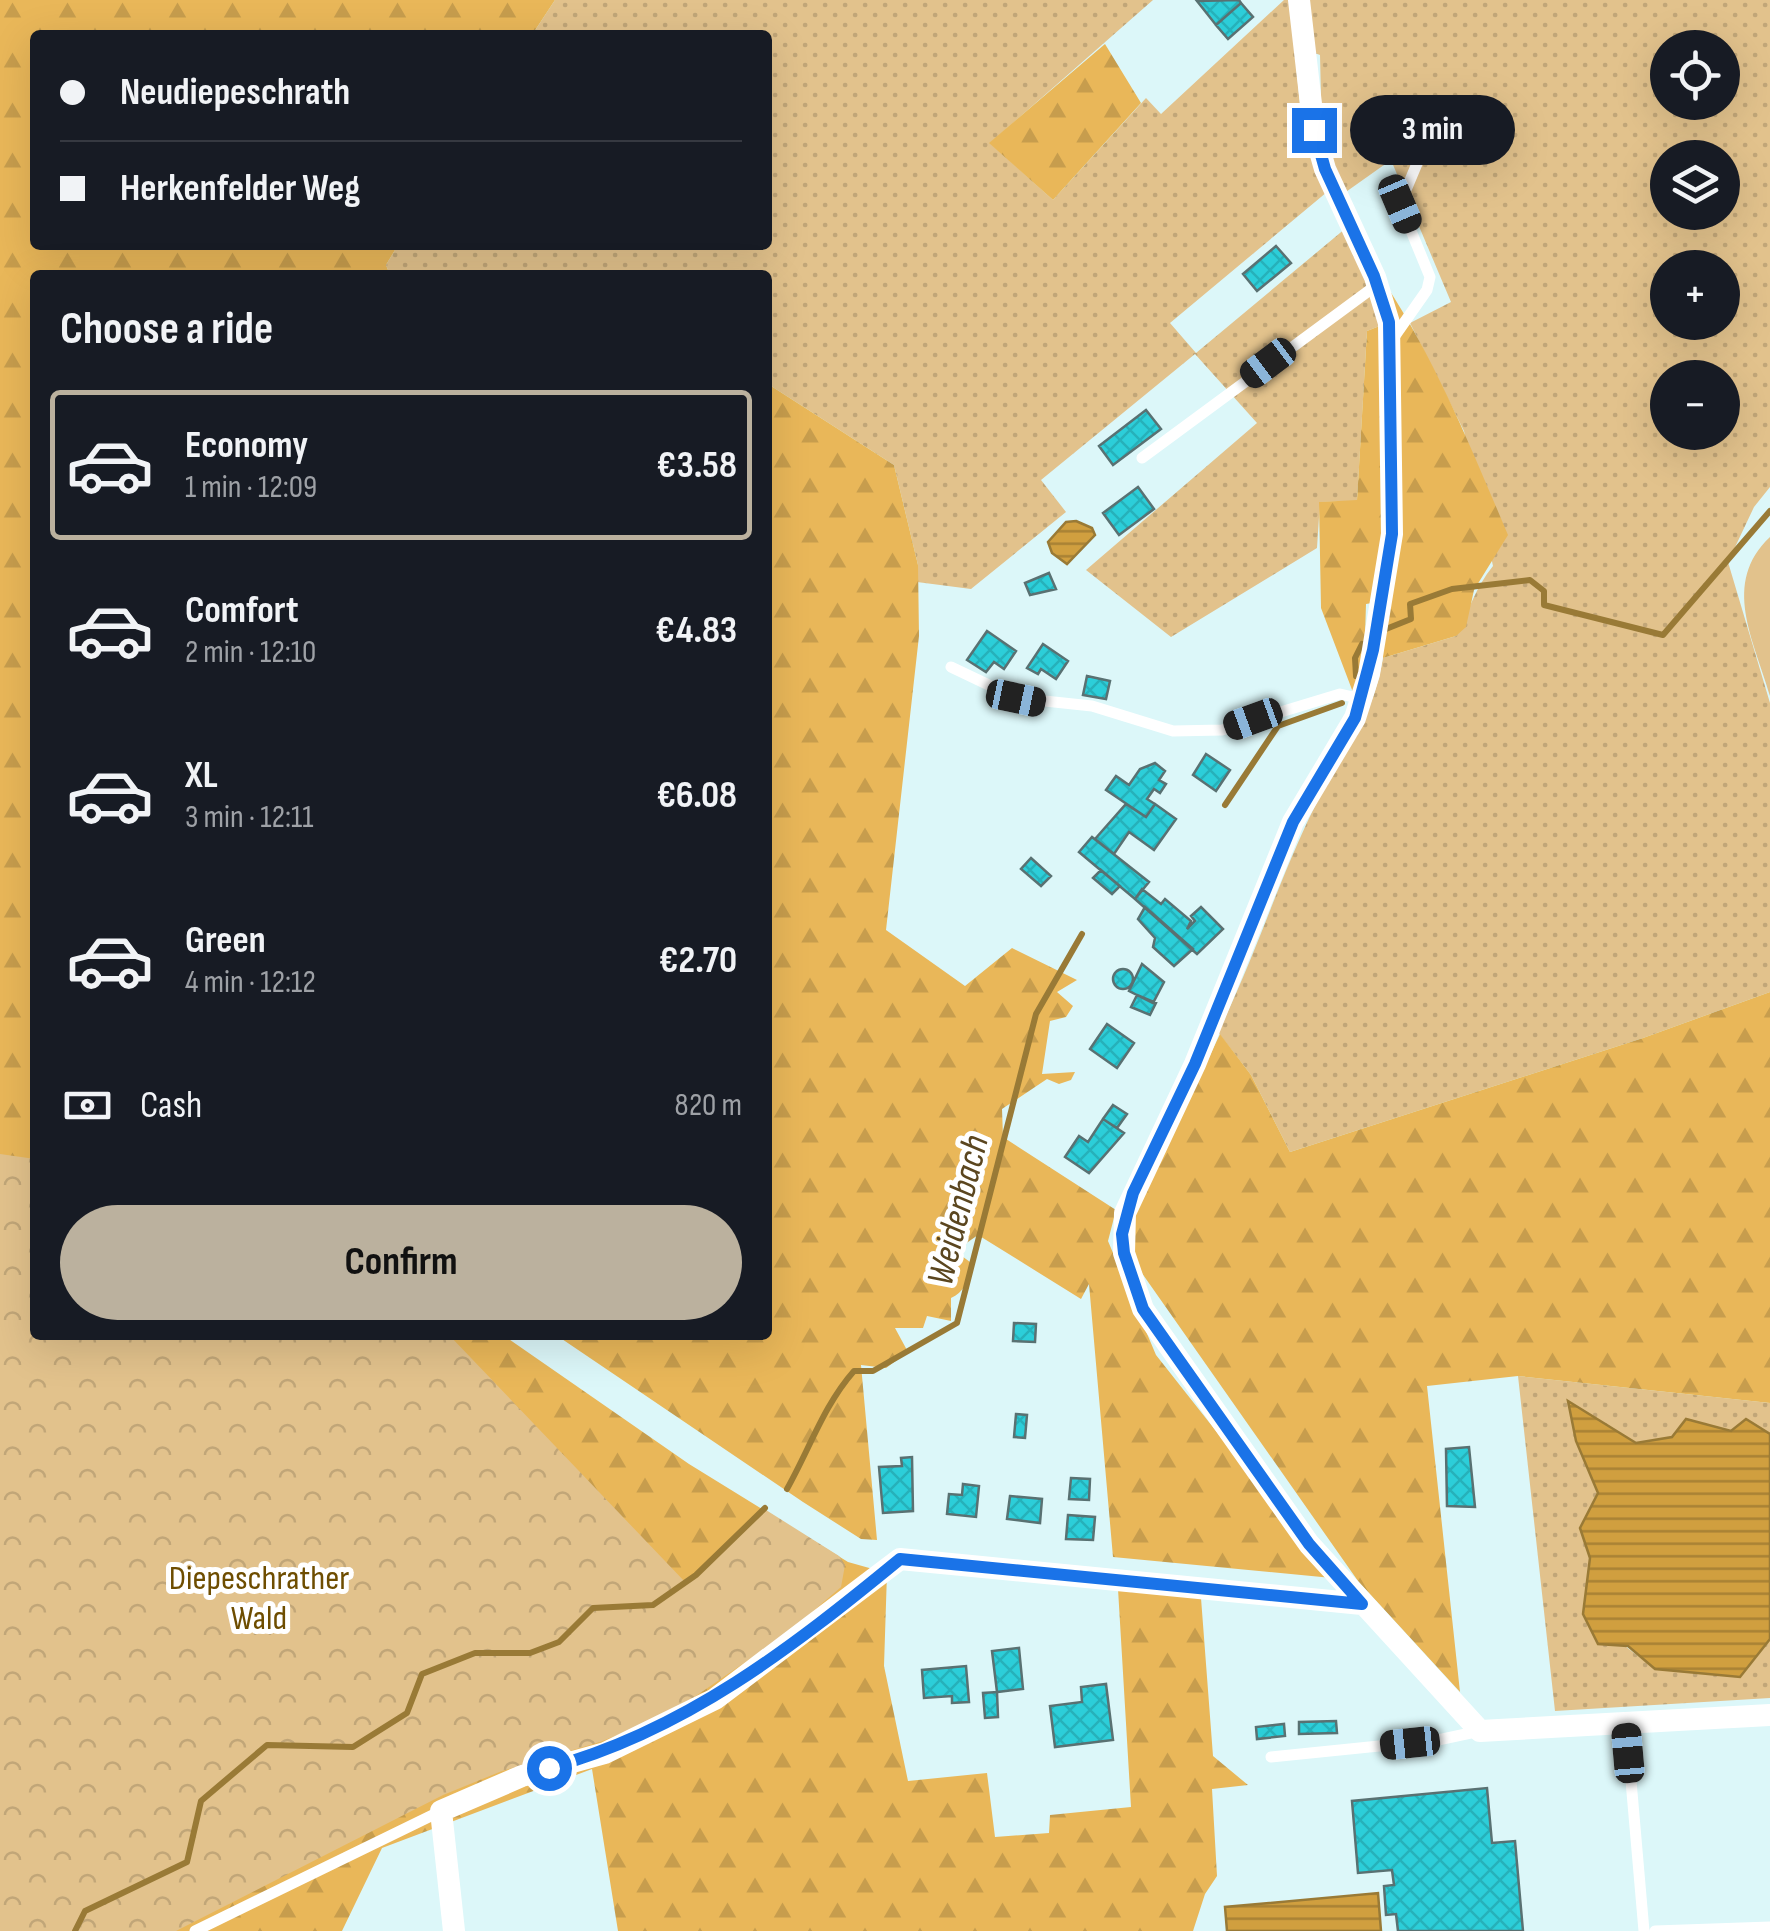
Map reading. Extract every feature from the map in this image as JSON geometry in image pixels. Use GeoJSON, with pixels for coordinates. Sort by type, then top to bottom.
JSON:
{"type":"FeatureCollection","features":[{"type":"Feature","properties":{"kind":"street"},"geometry":{"type":"LineString","coordinates":[[1299,0],[1314,130],[1325,169],[1378,284],[1390,342],[1392,534],[1362,699],[1348,732],[1293,822],[1195,1064],[1133,1193],[1122,1234],[1124,1253],[1143,1309],[1298,1531],[1480,1731],[1770,1715]]}},
{"type":"Feature","properties":{"kind":"street"},"geometry":{"type":"LineString","coordinates":[[454,1931],[441,1811],[522,1776],[604,1753],[714,1699],[836,1612],[900,1559],[1362,1604]]}},
{"type":"Feature","properties":{"kind":"lane"},"geometry":{"type":"LineString","coordinates":[[1390,342],[1427,290],[1430,277],[1400,204],[1424,147],[1395,105]]}},
{"type":"Feature","properties":{"kind":"lane"},"geometry":{"type":"LineString","coordinates":[[1142,458],[1378,284]]}},
{"type":"Feature","properties":{"kind":"lane"},"geometry":{"type":"LineString","coordinates":[[951,666],[1016,698],[1092,706],[1173,731],[1222,730],[1340,694],[1362,699]]}},
{"type":"Feature","properties":{"kind":"lane"},"geometry":{"type":"LineString","coordinates":[[1626,1722],[1644,1931]]}},
{"type":"Feature","properties":{"kind":"lane"},"geometry":{"type":"LineString","coordinates":[[1270,1756],[1438,1740],[1480,1731]]}},
{"type":"Feature","properties":{"kind":"lane"},"geometry":{"type":"LineString","coordinates":[[195,1931],[441,1811]]}},
{"type":"Feature","properties":{"kind":"lane"},"geometry":{"type":"LineString","coordinates":[[1655,1931],[1770,1928]]}},
{"type":"Feature","properties":{"kind":"green space"},"geometry":{"type":"Polygon","coordinates":[[[0,0],[555,0],[535,30],[30,30],[30,250],[395,250],[386,265],[388,270],[30,270],[30,1159],[0,1155],[0,0]]]}},
{"type":"Feature","properties":{"kind":"green space"},"geometry":{"type":"Polygon","coordinates":[[[555,0],[1153,0],[990,143],[1053,200],[1146,98],[1161,114],[1284,0],[1290,0],[1301,116],[1327,192],[1170,323],[1196,353],[1346,228],[1382,325],[1367,331],[1357,501],[1320,502],[1317,548],[1171,637],[1086,570],[1257,423],[1195,354],[1041,480],[1066,512],[971,589],[917,582],[918,565],[894,465],[772,387],[772,270],[388,270],[386,265],[395,250],[772,250],[772,30],[535,30],[555,0]]]}},
{"type":"Feature","properties":{"kind":"green space"},"geometry":{"type":"Polygon","coordinates":[[[1304,0],[1770,0],[1770,487],[1754,507],[1728,562],[1770,703],[1770,992],[1643,1038],[1290,1152],[1251,1075],[1218,1032],[1303,832],[1372,701],[1383,658],[1456,636],[1493,566],[1464,431],[1410,323],[1451,302],[1391,160],[1343,194],[1322,141],[1320,55],[1312,52],[1304,0]]]}},
{"type":"Feature","properties":{"kind":"green space"},"geometry":{"type":"Polygon","coordinates":[[[1105,44],[1141,103],[1053,200],[989,143],[1105,44]]]}},
{"type":"Feature","properties":{"kind":"green space"},"geometry":{"type":"Polygon","coordinates":[[[1386,285],[1438,376],[1508,535],[1474,590],[1466,627],[1456,636],[1383,658],[1386,285]]]}},
{"type":"Feature","properties":{"kind":"green space"},"geometry":{"type":"Polygon","coordinates":[[[1382,325],[1386,529],[1372,603],[1366,604],[1364,668],[1354,695],[1321,608],[1319,502],[1357,500],[1367,331],[1382,325]]]}},
{"type":"Feature","properties":{"kind":"green space"},"geometry":{"type":"Polygon","coordinates":[[[772,387],[894,465],[918,565],[919,636],[886,930],[965,986],[1012,948],[1077,980],[1057,992],[1073,1006],[1066,1017],[1050,1021],[1042,1074],[1075,1072],[1071,1080],[1059,1084],[1047,1079],[1002,1109],[1003,1137],[1116,1210],[1108,1241],[1156,1355],[1332,1578],[1113,1557],[1089,1284],[1081,1299],[978,1235],[955,1251],[970,1262],[970,1268],[964,1288],[951,1298],[951,1321],[927,1316],[923,1328],[895,1328],[908,1352],[886,1368],[861,1365],[877,1540],[861,1539],[563,1340],[772,1340],[772,387]]]}},
{"type":"Feature","properties":{"kind":"green space"},"geometry":{"type":"Polygon","coordinates":[[[1770,537],[1770,696],[1750,633],[1744,593],[1755,555],[1770,537]]]}},
{"type":"Feature","properties":{"kind":"green space"},"geometry":{"type":"Polygon","coordinates":[[[1770,992],[1770,1403],[1518,1376],[1427,1386],[1460,1692],[1358,1581],[1132,1259],[1130,1226],[1220,1034],[1251,1075],[1290,1152],[1643,1038],[1770,992]]]}},
{"type":"Feature","properties":{"kind":"green space","name":"Diepeschrather Wald"},"geometry":{"type":"Polygon","coordinates":[[[0,1154],[30,1158],[30,1340],[454,1340],[686,1583],[708,1567],[745,1526],[766,1510],[839,1556],[845,1565],[841,1587],[789,1632],[671,1713],[600,1742],[502,1771],[443,1795],[176,1931],[0,1931],[0,1154]]]}},
{"type":"Feature","properties":{"kind":"green space","name":"Diepeschrather Wald"},"geometry":{"type":"Polygon","coordinates":[[[35,1340],[510,1340],[689,1464],[848,1562],[887,1573],[884,1666],[908,1781],[987,1773],[995,1837],[1049,1833],[1050,1815],[1131,1807],[1118,1589],[1201,1598],[1213,1756],[1248,1785],[1212,1789],[1217,1876],[1205,1894],[1193,1931],[618,1931],[592,1769],[382,1848],[342,1931],[0,1931],[35,1340]]]}},
{"type":"Feature","properties":{"kind":"green space"},"geometry":{"type":"Polygon","coordinates":[[[1518,1376],[1770,1403],[1770,1434],[1746,1419],[1731,1431],[1686,1419],[1672,1437],[1636,1443],[1569,1403],[1576,1441],[1599,1493],[1580,1528],[1590,1558],[1583,1614],[1655,1669],[1740,1677],[1770,1639],[1770,1698],[1555,1711],[1518,1376]]]}},
{"type":"Feature","properties":{"kind":"shaded area"},"geometry":{"type":"Polygon","coordinates":[[[1076,521],[1092,528],[1095,535],[1067,564],[1052,553],[1048,542],[1066,522],[1076,521]]]}},
{"type":"Feature","properties":{"kind":"shaded area"},"geometry":{"type":"Polygon","coordinates":[[[1568,1401],[1636,1443],[1672,1437],[1686,1419],[1731,1431],[1746,1419],[1770,1434],[1770,1639],[1740,1677],[1655,1669],[1628,1646],[1598,1644],[1583,1614],[1590,1558],[1580,1528],[1598,1493],[1576,1441],[1568,1401]]]}},
{"type":"Feature","properties":{"kind":"shaded area"},"geometry":{"type":"Polygon","coordinates":[[[1378,1893],[1381,1931],[1227,1931],[1225,1907],[1378,1893]]]}},
{"type":"Feature","properties":{"kind":"building"},"geometry":{"type":"Polygon","coordinates":[[[1197,1],[1241,3],[1216,25],[1197,1]]]}},
{"type":"Feature","properties":{"kind":"building"},"geometry":{"type":"Polygon","coordinates":[[[1241,3],[1253,17],[1228,39],[1216,25],[1241,3]]]}},
{"type":"Feature","properties":{"kind":"building"},"geometry":{"type":"Polygon","coordinates":[[[1276,246],[1291,263],[1257,291],[1243,274],[1276,246]]]}},
{"type":"Feature","properties":{"kind":"building"},"geometry":{"type":"Polygon","coordinates":[[[1146,410],[1161,429],[1113,465],[1099,446],[1146,410]]]}},
{"type":"Feature","properties":{"kind":"building"},"geometry":{"type":"Polygon","coordinates":[[[1138,487],[1154,509],[1119,535],[1103,513],[1138,487]]]}},
{"type":"Feature","properties":{"kind":"building"},"geometry":{"type":"Polygon","coordinates":[[[1049,573],[1056,589],[1030,595],[1025,583],[1049,573]]]}},
{"type":"Feature","properties":{"kind":"building"},"geometry":{"type":"Polygon","coordinates":[[[987,631],[1016,651],[1004,669],[994,662],[986,672],[967,660],[987,631]]]}},
{"type":"Feature","properties":{"kind":"building"},"geometry":{"type":"Polygon","coordinates":[[[1043,644],[1068,661],[1056,679],[1041,669],[1038,674],[1027,668],[1043,644]]]}},
{"type":"Feature","properties":{"kind":"building"},"geometry":{"type":"Polygon","coordinates":[[[1087,676],[1110,681],[1106,699],[1083,695],[1087,676]]]}},
{"type":"Feature","properties":{"kind":"building"},"geometry":{"type":"Polygon","coordinates":[[[1206,754],[1230,770],[1216,791],[1193,775],[1206,754]]]}},
{"type":"Feature","properties":{"kind":"building"},"geometry":{"type":"Polygon","coordinates":[[[1155,763],[1165,771],[1159,780],[1166,784],[1160,793],[1154,789],[1147,799],[1155,804],[1146,817],[1106,790],[1116,776],[1129,785],[1140,769],[1155,763]]]}},
{"type":"Feature","properties":{"kind":"building"},"geometry":{"type":"Polygon","coordinates":[[[1126,804],[1146,817],[1155,804],[1176,819],[1154,850],[1129,832],[1114,854],[1095,839],[1126,804]]]}},
{"type":"Feature","properties":{"kind":"building"},"geometry":{"type":"Polygon","coordinates":[[[1092,837],[1149,882],[1135,899],[1079,852],[1092,837]]]}},
{"type":"Feature","properties":{"kind":"building"},"geometry":{"type":"Polygon","coordinates":[[[1031,858],[1051,876],[1041,886],[1021,869],[1031,858]]]}},
{"type":"Feature","properties":{"kind":"building"},"geometry":{"type":"Polygon","coordinates":[[[1101,870],[1120,886],[1112,894],[1093,878],[1101,870]]]}},
{"type":"Feature","properties":{"kind":"building"},"geometry":{"type":"Polygon","coordinates":[[[1142,889],[1161,904],[1165,899],[1191,921],[1187,929],[1195,921],[1191,916],[1201,907],[1223,929],[1197,954],[1135,899],[1142,889]]]}},
{"type":"Feature","properties":{"kind":"building"},"geometry":{"type":"Polygon","coordinates":[[[1145,907],[1193,949],[1174,966],[1153,947],[1155,938],[1138,919],[1145,907]]]}},
{"type":"Feature","properties":{"kind":"building"},"geometry":{"type":"Polygon","coordinates":[[[1142,964],[1164,982],[1153,1003],[1129,991],[1142,964]]]}},
{"type":"Feature","properties":{"kind":"building"},"geometry":{"type":"Polygon","coordinates":[[[1119,969],[1127,969],[1133,979],[1127,989],[1119,989],[1113,983],[1113,975],[1119,969]]]}},
{"type":"Feature","properties":{"kind":"building"},"geometry":{"type":"Polygon","coordinates":[[[1137,995],[1156,1003],[1150,1015],[1131,1007],[1137,995]]]}},
{"type":"Feature","properties":{"kind":"building"},"geometry":{"type":"Polygon","coordinates":[[[1107,1024],[1134,1043],[1117,1068],[1090,1049],[1107,1024]]]}},
{"type":"Feature","properties":{"kind":"building"},"geometry":{"type":"Polygon","coordinates":[[[1113,1105],[1127,1114],[1117,1128],[1103,1119],[1113,1105]]]}},
{"type":"Feature","properties":{"kind":"building"},"geometry":{"type":"Polygon","coordinates":[[[1103,1119],[1124,1133],[1089,1173],[1065,1157],[1079,1136],[1088,1142],[1103,1119]]]}},
{"type":"Feature","properties":{"kind":"building"},"geometry":{"type":"Polygon","coordinates":[[[1014,1323],[1036,1324],[1035,1342],[1013,1341],[1014,1323]]]}},
{"type":"Feature","properties":{"kind":"building"},"geometry":{"type":"Polygon","coordinates":[[[1016,1414],[1027,1415],[1025,1438],[1014,1437],[1016,1414]]]}},
{"type":"Feature","properties":{"kind":"building"},"geometry":{"type":"Polygon","coordinates":[[[1469,1447],[1475,1507],[1447,1506],[1446,1449],[1469,1447]]]}},
{"type":"Feature","properties":{"kind":"building"},"geometry":{"type":"Polygon","coordinates":[[[912,1457],[913,1511],[883,1513],[879,1467],[902,1466],[901,1458],[912,1457]]]}},
{"type":"Feature","properties":{"kind":"building"},"geometry":{"type":"Polygon","coordinates":[[[1071,1478],[1090,1479],[1089,1500],[1069,1499],[1071,1478]]]}},
{"type":"Feature","properties":{"kind":"building"},"geometry":{"type":"Polygon","coordinates":[[[963,1484],[979,1486],[976,1517],[947,1514],[949,1494],[962,1495],[963,1484]]]}},
{"type":"Feature","properties":{"kind":"building"},"geometry":{"type":"Polygon","coordinates":[[[1010,1496],[1042,1499],[1040,1523],[1007,1519],[1010,1496]]]}},
{"type":"Feature","properties":{"kind":"building"},"geometry":{"type":"Polygon","coordinates":[[[1068,1515],[1095,1517],[1093,1540],[1066,1539],[1068,1515]]]}},
{"type":"Feature","properties":{"kind":"building"},"geometry":{"type":"Polygon","coordinates":[[[1019,1648],[1023,1689],[997,1692],[992,1651],[1019,1648]]]}},
{"type":"Feature","properties":{"kind":"building"},"geometry":{"type":"Polygon","coordinates":[[[966,1666],[969,1702],[952,1703],[952,1696],[924,1698],[922,1670],[966,1666]]]}},
{"type":"Feature","properties":{"kind":"building"},"geometry":{"type":"Polygon","coordinates":[[[1106,1684],[1113,1740],[1055,1747],[1050,1706],[1082,1702],[1081,1687],[1106,1684]]]}},
{"type":"Feature","properties":{"kind":"building"},"geometry":{"type":"Polygon","coordinates":[[[997,1692],[998,1717],[985,1718],[983,1693],[997,1692]]]}},
{"type":"Feature","properties":{"kind":"building"},"geometry":{"type":"Polygon","coordinates":[[[1336,1721],[1337,1733],[1299,1734],[1299,1722],[1336,1721]]]}},
{"type":"Feature","properties":{"kind":"building"},"geometry":{"type":"Polygon","coordinates":[[[1284,1724],[1285,1736],[1257,1739],[1256,1727],[1284,1724]]]}},
{"type":"Feature","properties":{"kind":"building"},"geometry":{"type":"Polygon","coordinates":[[[1487,1788],[1492,1843],[1515,1841],[1523,1931],[1398,1931],[1396,1914],[1386,1915],[1384,1886],[1394,1885],[1392,1870],[1358,1873],[1352,1801],[1487,1788]]]}},
{"type":"Feature","properties":{"kind":"waterway","name":"Weidenbach"},"geometry":{"type":"LineString","coordinates":[[1386,629],[1411,619],[1410,604],[1452,589],[1530,580],[1544,591],[1544,605],[1663,635],[1770,511]]}},
{"type":"Feature","properties":{"kind":"waterway","name":"Weidenbach"},"geometry":{"type":"LineString","coordinates":[[1356,676],[1355,658],[1362,644]]}},
{"type":"Feature","properties":{"kind":"waterway","name":"Weidenbach"},"geometry":{"type":"LineString","coordinates":[[1225,805],[1278,726],[1342,703]]}},
{"type":"Feature","properties":{"kind":"waterway","name":"Weidenbach"},"geometry":{"type":"LineString","coordinates":[[787,1489],[826,1412],[854,1371],[873,1371],[957,1323],[1036,1014],[1082,934]]}},
{"type":"Feature","properties":{"kind":"waterway","name":"Weidenbach"},"geometry":{"type":"LineString","coordinates":[[75,1931],[85,1911],[187,1862],[201,1801],[267,1745],[353,1747],[407,1713],[422,1674],[475,1653],[530,1653],[559,1642],[593,1608],[653,1605],[696,1575],[765,1508]]}},
{"type":"Feature","properties":{"kind":"route"},"geometry":{"type":"LineString","coordinates":[[549,1768],[604,1753],[714,1699],[836,1612],[900,1559],[1362,1604],[1309,1544],[1258,1476],[1212,1401],[1143,1309],[1124,1253],[1122,1234],[1133,1193],[1195,1064],[1293,822],[1348,732],[1369,674],[1392,534],[1389,322],[1374,276],[1325,169],[1314,130]]}}]}
